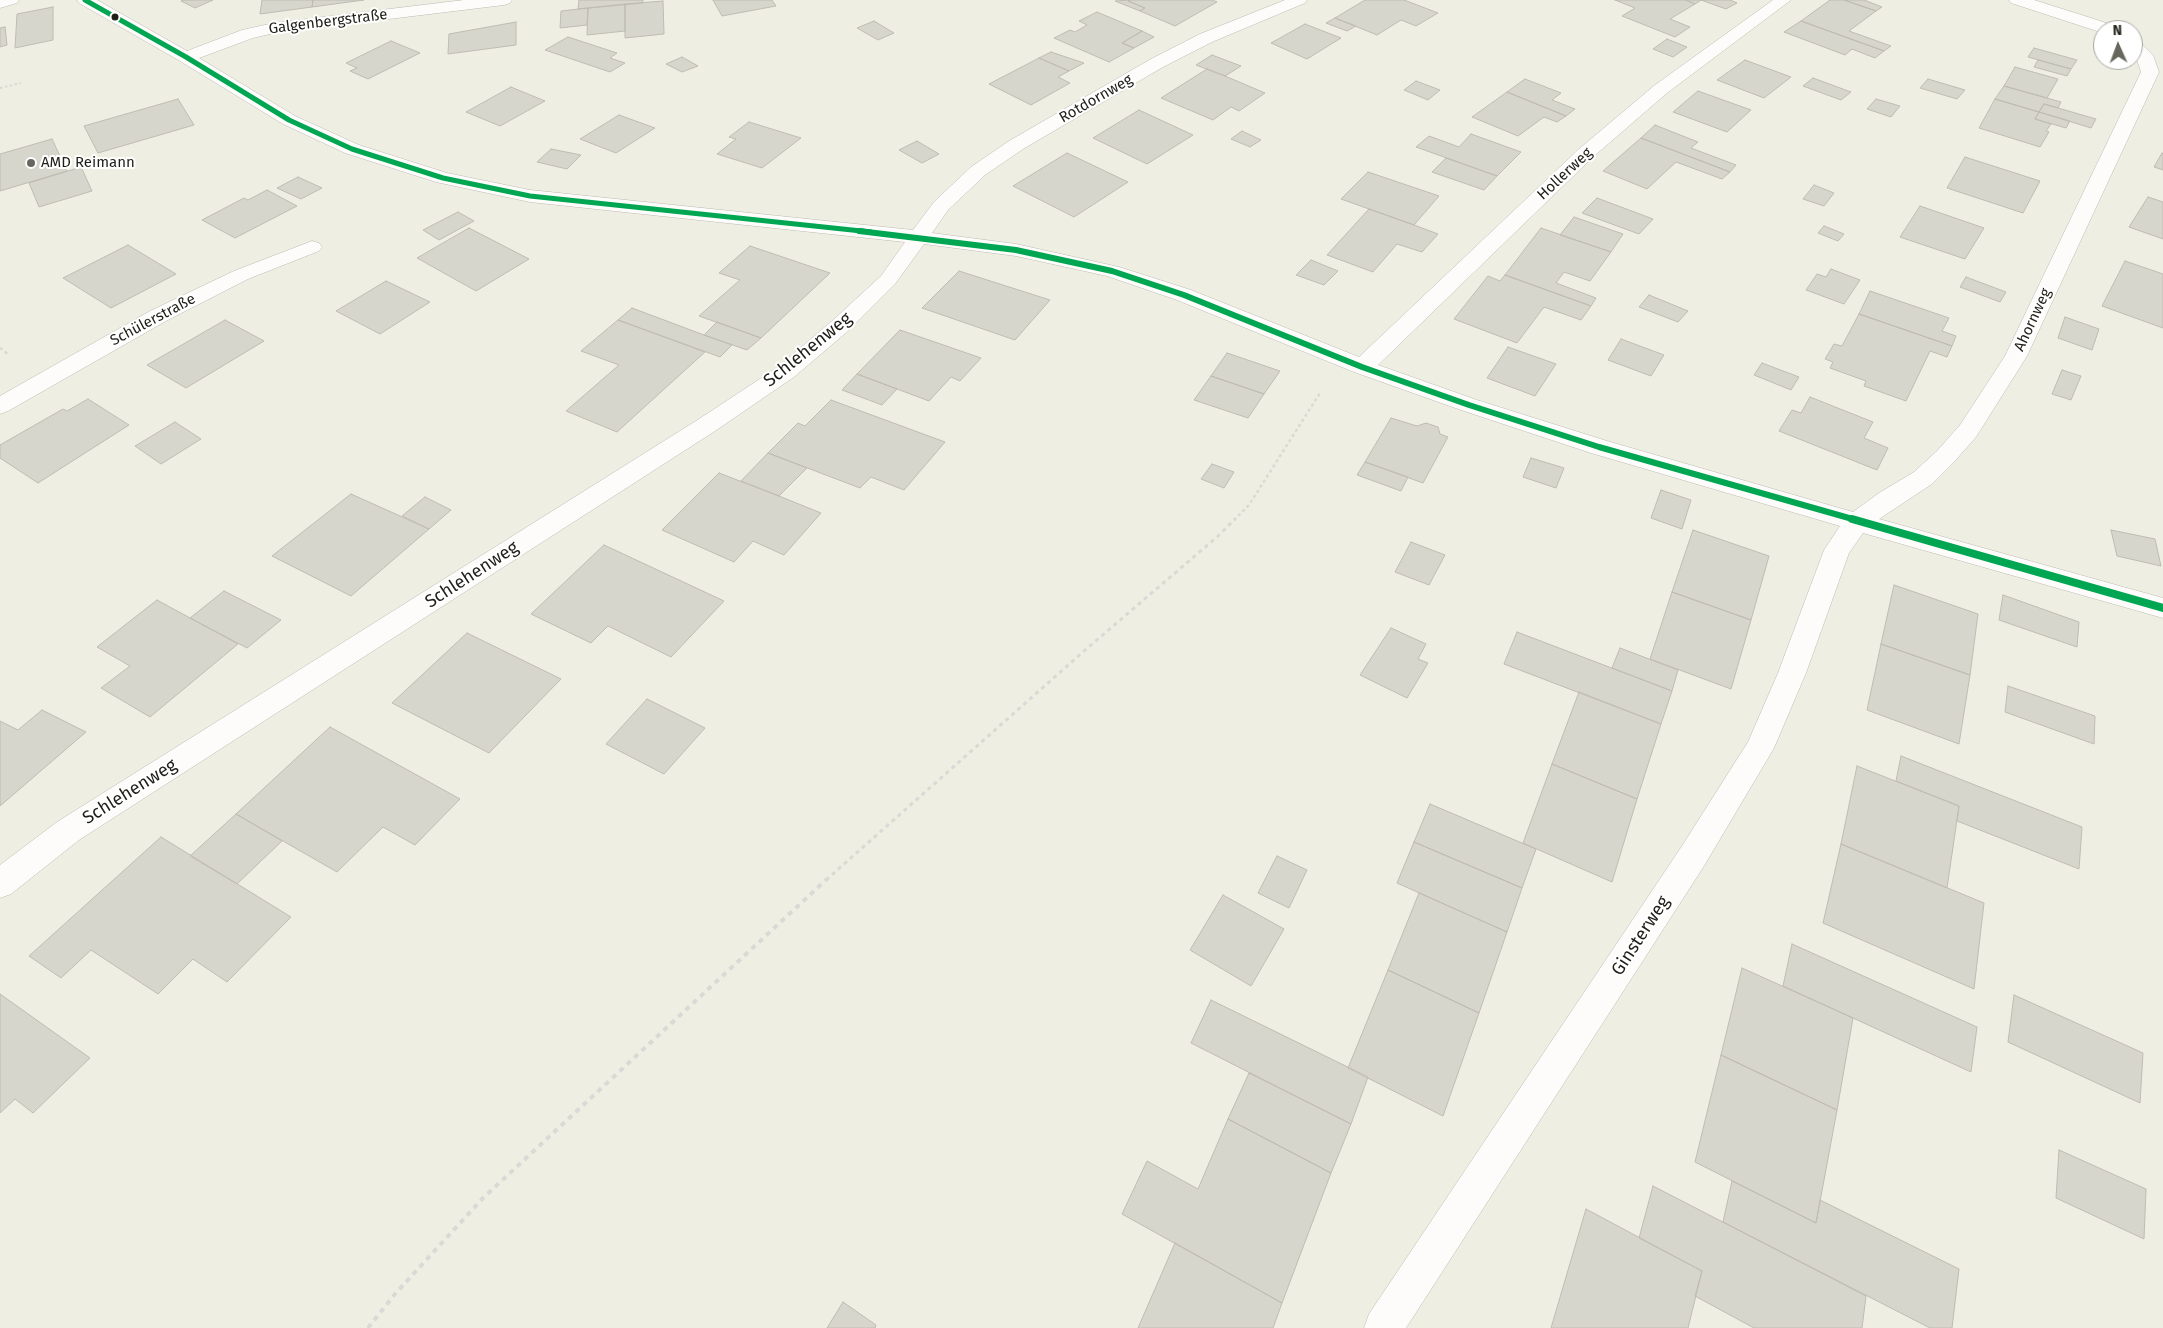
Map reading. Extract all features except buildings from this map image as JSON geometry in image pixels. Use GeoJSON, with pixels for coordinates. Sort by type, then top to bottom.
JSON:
{"type":"FeatureCollection","features":[{"type":"Feature","properties":{"kind":"street"},"geometry":{"type":"LineString","coordinates":[[0,3],[11,0]]}},
{"type":"Feature","properties":{"kind":"street"},"geometry":{"type":"LineString","coordinates":[[85,0],[186,57],[289,120],[352,149],[443,178],[530,196],[919,237],[1016,250],[1112,271],[1184,295],[1352,363],[1469,405],[1599,447],[2163,608]]}},
{"type":"Feature","properties":{"kind":"street","name":"Galgenbergstraße"},"geometry":{"type":"LineString","coordinates":[[186,57],[248,34],[274,28],[504,0]]}},
{"type":"Feature","properties":{"kind":"street","name":"Rotdornweg"},"geometry":{"type":"LineString","coordinates":[[919,237],[941,206],[978,171],[1016,145],[1158,63],[1206,38],[1299,0]]}},
{"type":"Feature","properties":{"kind":"street","name":"Hollerweg"},"geometry":{"type":"LineString","coordinates":[[1352,363],[1586,153],[1661,89],[1783,0]]}},
{"type":"Feature","properties":{"kind":"street"},"geometry":{"type":"LineString","coordinates":[[2017,0],[2093,23]]}},
{"type":"Feature","properties":{"kind":"street","name":"Ahornweg"},"geometry":{"type":"LineString","coordinates":[[1857,522],[1888,499],[1923,478],[1946,457],[1968,431],[2016,356],[2157,74],[2143,54]]}},
{"type":"Feature","properties":{"kind":"street","name":"Schlehenweg"},"geometry":{"type":"LineString","coordinates":[[0,884],[68,830],[707,425],[786,372],[840,326],[888,280],[919,237]]}},
{"type":"Feature","properties":{"kind":"street","name":"Schülerstraße"},"geometry":{"type":"LineString","coordinates":[[0,406],[158,316],[241,275],[312,247]]}},
{"type":"Feature","properties":{"kind":"street","name":"Ginsterweg"},"geometry":{"type":"LineString","coordinates":[[1383,1328],[1693,856],[1760,748],[1792,673],[1837,550],[1857,522]]}},
{"type":"Feature","properties":{"kind":"path"},"geometry":{"type":"LineString","coordinates":[[0,88],[21,83]]}},
{"type":"Feature","properties":{"kind":"path"},"geometry":{"type":"LineString","coordinates":[[368,1328],[395,1294],[483,1198],[771,930],[1084,651],[1217,537],[1249,505],[1352,363]]}},
{"type":"Feature","properties":{"kind":"transit line"},"geometry":{"type":"LineString","coordinates":[[85,0],[186,57],[289,120],[352,149],[443,178],[530,196],[919,237],[1016,250],[1112,271],[1184,295],[1362,367],[1469,405],[1599,447],[2163,608]]}},
{"type":"Feature","properties":{"kind":"place","name":"AMD Reimann"},"geometry":{"type":"Point","coordinates":[31,163]}}]}
